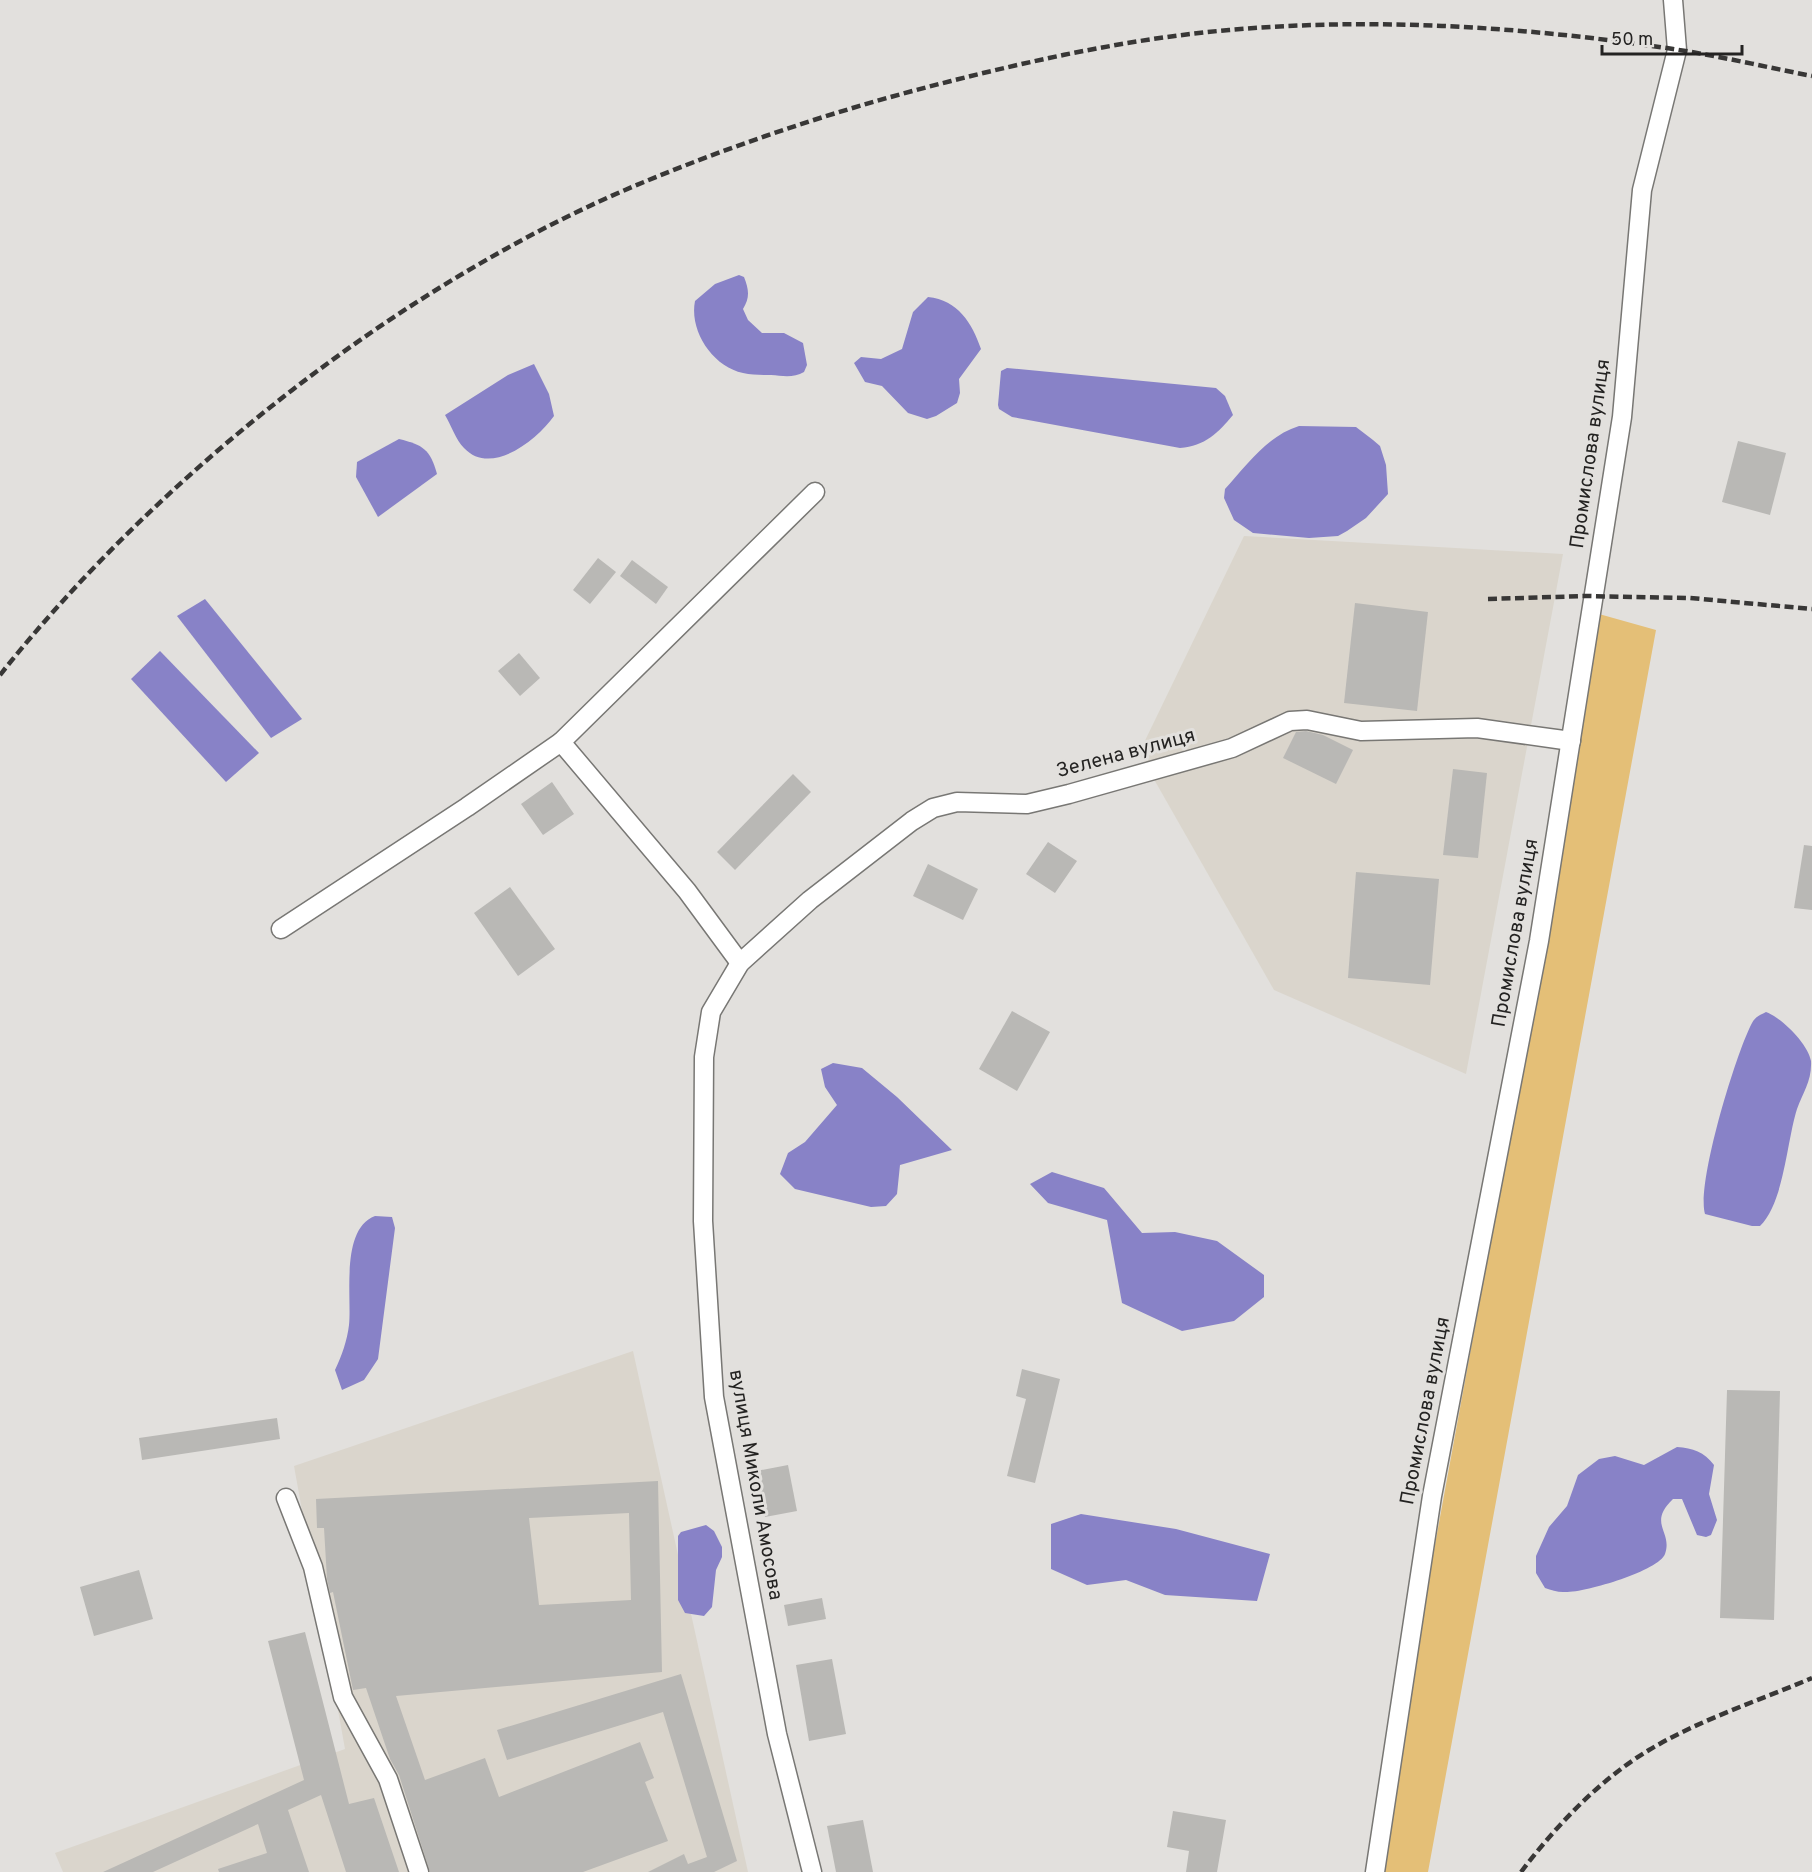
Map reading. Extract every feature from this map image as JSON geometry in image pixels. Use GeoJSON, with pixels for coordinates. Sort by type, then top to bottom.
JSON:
{"type":"FeatureCollection","features":[{"type":"Feature","properties":{"kind":"street","name":"Промислова вулиця"},"geometry":{"type":"LineString","coordinates":[[1375,1872],[1432,1496],[1539,941],[1571,741],[1622,417],[1642,190],[1677,50],[1673,0]]}},
{"type":"Feature","properties":{"kind":"street"},"geometry":{"type":"LineString","coordinates":[[281,929],[467,807],[561,742],[815,492]]}},
{"type":"Feature","properties":{"kind":"street","name":"Зелена вулиця"},"geometry":{"type":"LineString","coordinates":[[741,963],[810,900],[912,821],[933,808],[957,802],[1027,804],[1069,794],[1232,748],[1290,721],[1307,720],[1361,731],[1477,728],[1571,741]]}},
{"type":"Feature","properties":{"kind":"street"},"geometry":{"type":"LineString","coordinates":[[561,742],[687,891],[741,963]]}},
{"type":"Feature","properties":{"kind":"street","name":"вулиця Миколи Амосова"},"geometry":{"type":"LineString","coordinates":[[741,963],[711,1012],[704,1057],[703,1221],[714,1397],[777,1734],[812,1872]]}},
{"type":"Feature","properties":{"kind":"street"},"geometry":{"type":"LineString","coordinates":[[286,1498],[313,1567],[343,1697],[388,1779],[419,1872]]}},
{"type":"Feature","properties":{"kind":"shaded area"},"geometry":{"type":"Polygon","coordinates":[[[739,275],[744,277],[748,290],[747,301],[743,309],[748,320],[762,333],[784,333],[803,343],[807,365],[804,372],[788,376],[743,373],[722,363],[706,346],[696,324],[695,301],[715,284],[739,275]]]}},
{"type":"Feature","properties":{"kind":"shaded area"},"geometry":{"type":"Polygon","coordinates":[[[928,297],[939,299],[956,308],[973,330],[981,349],[959,379],[960,393],[957,403],[927,419],[908,413],[882,386],[865,382],[854,363],[861,357],[881,359],[902,349],[913,312],[928,297]]]}},
{"type":"Feature","properties":{"kind":"shaded area"},"geometry":{"type":"Polygon","coordinates":[[[534,364],[549,394],[554,416],[537,435],[513,452],[500,457],[487,459],[475,456],[464,448],[445,415],[508,375],[534,364]]]}},
{"type":"Feature","properties":{"kind":"shaded area"},"geometry":{"type":"Polygon","coordinates":[[[1007,368],[1216,388],[1225,396],[1233,415],[1210,438],[1197,445],[1180,448],[1012,417],[999,409],[998,405],[1001,371],[1007,368]]]}},
{"type":"Feature","properties":{"kind":"shaded area"},"geometry":{"type":"Polygon","coordinates":[[[1299,426],[1356,427],[1380,446],[1386,465],[1388,494],[1366,518],[1338,536],[1309,538],[1253,533],[1234,520],[1224,498],[1225,489],[1258,452],[1277,437],[1299,426]]]}},
{"type":"Feature","properties":{"kind":"shaded area"},"geometry":{"type":"Polygon","coordinates":[[[399,439],[414,443],[424,449],[437,474],[378,517],[356,477],[357,462],[399,439]]]}},
{"type":"Feature","properties":{"kind":"shaded area"},"geometry":{"type":"Polygon","coordinates":[[[1244,536],[1563,554],[1466,1074],[1274,990],[1139,753],[1244,536]]]}},
{"type":"Feature","properties":{"kind":"shaded area"},"geometry":{"type":"Polygon","coordinates":[[[205,599],[302,719],[271,738],[177,616],[205,599]]]}},
{"type":"Feature","properties":{"kind":"shaded area"},"geometry":{"type":"Polygon","coordinates":[[[1599,614],[1656,630],[1428,1872],[1375,1872],[1544,950],[1599,614]]]}},
{"type":"Feature","properties":{"kind":"shaded area"},"geometry":{"type":"Polygon","coordinates":[[[160,651],[259,753],[226,782],[131,679],[160,651]]]}},
{"type":"Feature","properties":{"kind":"shaded area"},"geometry":{"type":"Polygon","coordinates":[[[1766,1012],[1779,1020],[1800,1040],[1809,1054],[1811,1068],[1809,1080],[1797,1109],[1780,1187],[1768,1216],[1760,1226],[1752,1226],[1705,1214],[1704,1198],[1706,1176],[1719,1118],[1737,1061],[1753,1021],[1766,1012]]]}},
{"type":"Feature","properties":{"kind":"shaded area"},"geometry":{"type":"Polygon","coordinates":[[[833,1063],[862,1068],[897,1097],[952,1150],[900,1165],[897,1194],[886,1206],[871,1207],[795,1189],[780,1174],[788,1153],[805,1142],[837,1105],[825,1087],[821,1069],[833,1063]]]}},
{"type":"Feature","properties":{"kind":"shaded area"},"geometry":{"type":"Polygon","coordinates":[[[1052,1172],[1104,1188],[1142,1233],[1175,1232],[1217,1241],[1264,1275],[1264,1297],[1234,1321],[1182,1331],[1122,1303],[1107,1220],[1048,1203],[1030,1184],[1052,1172]]]}},
{"type":"Feature","properties":{"kind":"shaded area"},"geometry":{"type":"Polygon","coordinates":[[[375,1216],[392,1217],[395,1228],[378,1359],[364,1380],[342,1390],[335,1370],[344,1348],[349,1325],[352,1249],[364,1223],[375,1216]]]}},
{"type":"Feature","properties":{"kind":"shaded area"},"geometry":{"type":"Polygon","coordinates":[[[633,1351],[748,1872],[63,1872],[55,1853],[345,1749],[294,1466],[633,1351]]]}},
{"type":"Feature","properties":{"kind":"shaded area"},"geometry":{"type":"Polygon","coordinates":[[[1677,1447],[1698,1452],[1714,1465],[1709,1494],[1717,1520],[1711,1535],[1706,1537],[1697,1535],[1682,1499],[1673,1499],[1662,1515],[1661,1521],[1667,1546],[1660,1561],[1635,1574],[1586,1589],[1563,1592],[1545,1588],[1536,1573],[1536,1556],[1549,1527],[1567,1506],[1578,1475],[1599,1459],[1615,1456],[1644,1465],[1677,1447]]]}},
{"type":"Feature","properties":{"kind":"shaded area"},"geometry":{"type":"Polygon","coordinates":[[[1081,1514],[1176,1529],[1270,1554],[1257,1601],[1165,1595],[1126,1580],[1087,1585],[1051,1569],[1051,1524],[1081,1514]]]}},
{"type":"Feature","properties":{"kind":"shaded area"},"geometry":{"type":"Polygon","coordinates":[[[706,1525],[714,1531],[722,1547],[722,1557],[716,1570],[712,1607],[704,1616],[685,1613],[678,1600],[678,1536],[681,1532],[706,1525]]]}},
{"type":"Feature","properties":{"kind":"building"},"geometry":{"type":"Polygon","coordinates":[[[1738,441],[1786,453],[1770,515],[1722,502],[1738,441]]]}},
{"type":"Feature","properties":{"kind":"building"},"geometry":{"type":"Polygon","coordinates":[[[598,558],[616,572],[590,604],[573,590],[598,558]]]}},
{"type":"Feature","properties":{"kind":"building"},"geometry":{"type":"Polygon","coordinates":[[[632,560],[668,587],[656,604],[620,576],[632,560]]]}},
{"type":"Feature","properties":{"kind":"building"},"geometry":{"type":"Polygon","coordinates":[[[1355,603],[1428,612],[1417,711],[1344,703],[1355,603]]]}},
{"type":"Feature","properties":{"kind":"building"},"geometry":{"type":"Polygon","coordinates":[[[519,653],[540,678],[520,696],[498,671],[519,653]]]}},
{"type":"Feature","properties":{"kind":"building"},"geometry":{"type":"Polygon","coordinates":[[[1306,731],[1323,735],[1353,750],[1336,784],[1283,758],[1296,732],[1306,731]]]}},
{"type":"Feature","properties":{"kind":"building"},"geometry":{"type":"Polygon","coordinates":[[[1453,769],[1487,773],[1478,858],[1443,855],[1453,769]]]}},
{"type":"Feature","properties":{"kind":"building"},"geometry":{"type":"Polygon","coordinates":[[[793,774],[811,792],[735,870],[717,852],[793,774]]]}},
{"type":"Feature","properties":{"kind":"building"},"geometry":{"type":"Polygon","coordinates":[[[552,782],[574,814],[543,835],[521,804],[552,782]]]}},
{"type":"Feature","properties":{"kind":"building"},"geometry":{"type":"Polygon","coordinates":[[[1048,842],[1077,861],[1055,893],[1026,874],[1048,842]]]}},
{"type":"Feature","properties":{"kind":"building"},"geometry":{"type":"Polygon","coordinates":[[[1804,845],[1812,846],[1812,910],[1794,908],[1804,845]]]}},
{"type":"Feature","properties":{"kind":"building"},"geometry":{"type":"Polygon","coordinates":[[[928,864],[978,889],[963,920],[913,896],[928,864]]]}},
{"type":"Feature","properties":{"kind":"building"},"geometry":{"type":"Polygon","coordinates":[[[1356,872],[1439,879],[1430,985],[1348,978],[1356,872]]]}},
{"type":"Feature","properties":{"kind":"building"},"geometry":{"type":"Polygon","coordinates":[[[510,887],[555,949],[518,976],[474,913],[510,887]]]}},
{"type":"Feature","properties":{"kind":"building"},"geometry":{"type":"Polygon","coordinates":[[[1012,1011],[1050,1032],[1017,1091],[979,1069],[1012,1011]]]}},
{"type":"Feature","properties":{"kind":"building"},"geometry":{"type":"Polygon","coordinates":[[[1022,1369],[1060,1379],[1035,1483],[1007,1476],[1026,1399],[1016,1396],[1022,1369]]]}},
{"type":"Feature","properties":{"kind":"building"},"geometry":{"type":"Polygon","coordinates":[[[1727,1390],[1780,1391],[1774,1620],[1720,1618],[1727,1390]]]}},
{"type":"Feature","properties":{"kind":"building"},"geometry":{"type":"Polygon","coordinates":[[[277,1418],[280,1439],[142,1460],[139,1438],[277,1418]]]}},
{"type":"Feature","properties":{"kind":"building"},"geometry":{"type":"Polygon","coordinates":[[[788,1465],[797,1511],[765,1517],[756,1471],[788,1465]]]}},
{"type":"Feature","properties":{"kind":"building"},"geometry":{"type":"Polygon","coordinates":[[[658,1481],[662,1672],[396,1696],[425,1780],[485,1758],[499,1797],[640,1742],[654,1778],[645,1782],[668,1841],[583,1872],[430,1872],[399,1775],[390,1759],[366,1688],[353,1690],[333,1592],[330,1593],[327,1579],[324,1528],[317,1528],[316,1499],[658,1481]],[[629,1513],[529,1518],[539,1605],[631,1600],[629,1513]]]}},
{"type":"Feature","properties":{"kind":"building"},"geometry":{"type":"Polygon","coordinates":[[[139,1570],[153,1619],[94,1636],[80,1587],[139,1570]]]}},
{"type":"Feature","properties":{"kind":"building"},"geometry":{"type":"Polygon","coordinates":[[[822,1598],[826,1619],[788,1626],[784,1605],[822,1598]]]}},
{"type":"Feature","properties":{"kind":"building"},"geometry":{"type":"Polygon","coordinates":[[[305,1632],[349,1804],[374,1798],[399,1872],[346,1872],[321,1795],[288,1810],[309,1872],[219,1872],[218,1869],[267,1853],[258,1824],[153,1872],[103,1872],[304,1780],[268,1641],[305,1632]]]}},
{"type":"Feature","properties":{"kind":"building"},"geometry":{"type":"Polygon","coordinates":[[[832,1659],[846,1734],[809,1741],[796,1665],[832,1659]]]}},
{"type":"Feature","properties":{"kind":"building"},"geometry":{"type":"Polygon","coordinates":[[[681,1674],[737,1861],[714,1872],[648,1872],[684,1854],[688,1864],[707,1857],[663,1712],[507,1760],[497,1730],[681,1674]]]}},
{"type":"Feature","properties":{"kind":"building"},"geometry":{"type":"Polygon","coordinates":[[[1173,1811],[1226,1820],[1217,1872],[1186,1872],[1189,1851],[1167,1847],[1173,1811]]]}},
{"type":"Feature","properties":{"kind":"building"},"geometry":{"type":"Polygon","coordinates":[[[863,1820],[873,1872],[836,1872],[827,1826],[863,1820]]]}},
{"type":"Feature","properties":{"kind":"railway"},"geometry":{"type":"LineString","coordinates":[[0,675],[64,600],[134,527],[211,457],[292,390],[378,328],[465,272],[555,223],[644,182],[796,126],[912,91],[1054,57],[1159,38],[1284,26],[1396,24],[1563,35],[1690,52],[1812,76]]}},
{"type":"Feature","properties":{"kind":"railway"},"geometry":{"type":"LineString","coordinates":[[1488,599],[1585,596],[1690,598],[1812,609]]}},
{"type":"Feature","properties":{"kind":"railway"},"geometry":{"type":"LineString","coordinates":[[1521,1872],[1579,1805],[1631,1762],[1688,1729],[1812,1678]]}}]}
